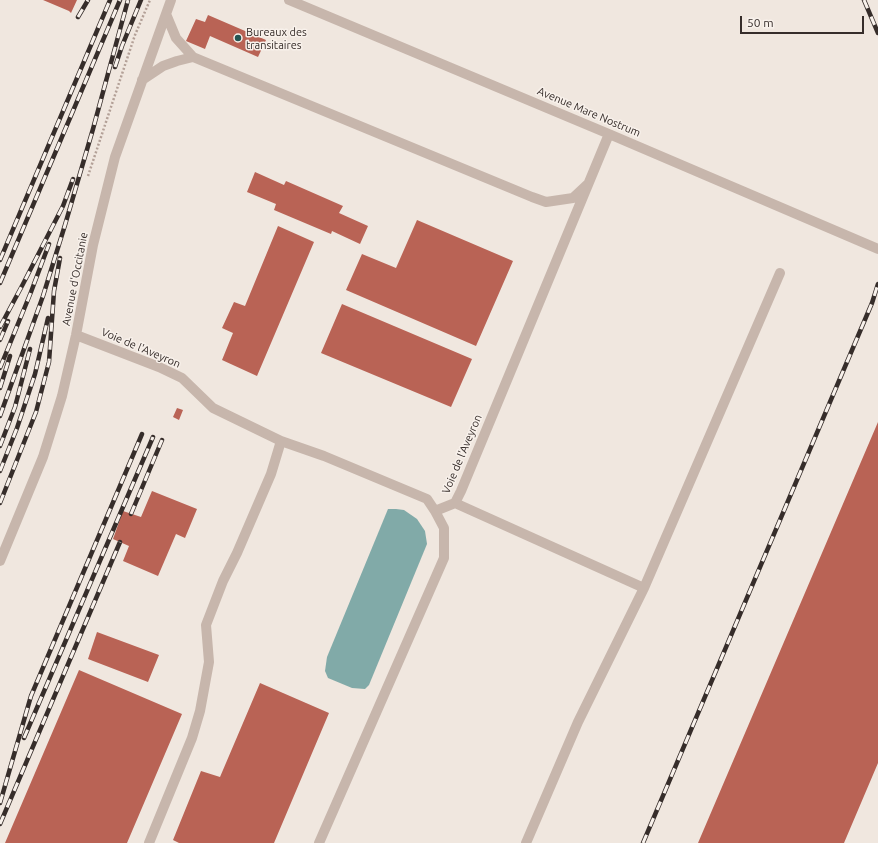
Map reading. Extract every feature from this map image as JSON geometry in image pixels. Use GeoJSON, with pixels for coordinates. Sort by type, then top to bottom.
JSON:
{"type":"FeatureCollection","features":[{"type":"Feature","properties":{"kind":"street","name":"Avenue d'Occitanie"},"geometry":{"type":"LineString","coordinates":[[0,561],[43,457],[62,396],[76,335],[93,245],[115,157],[171,0]]}},
{"type":"Feature","properties":{"kind":"street","name":"Avenue Mare Nostrum"},"geometry":{"type":"LineString","coordinates":[[289,0],[878,249]]}},
{"type":"Feature","properties":{"kind":"street"},"geometry":{"type":"LineString","coordinates":[[166,14],[176,38],[193,57],[525,194],[546,202],[573,198],[588,184]]}},
{"type":"Feature","properties":{"kind":"street"},"geometry":{"type":"LineString","coordinates":[[142,80],[163,66],[193,57]]}},
{"type":"Feature","properties":{"kind":"street","name":"Voie de l'Aveyron"},"geometry":{"type":"LineString","coordinates":[[76,335],[159,367],[182,378],[213,408],[281,442],[324,456],[427,499],[435,511],[455,503],[462,490],[609,134]]}},
{"type":"Feature","properties":{"kind":"street"},"geometry":{"type":"LineString","coordinates":[[526,843],[578,722],[644,588],[780,273]]}},
{"type":"Feature","properties":{"kind":"street"},"geometry":{"type":"LineString","coordinates":[[149,843],[192,738],[200,711],[209,662],[206,625],[223,581],[237,554],[271,474],[281,442]]}},
{"type":"Feature","properties":{"kind":"street"},"geometry":{"type":"LineString","coordinates":[[455,503],[644,588]]}},
{"type":"Feature","properties":{"kind":"street"},"geometry":{"type":"LineString","coordinates":[[319,843],[444,558],[444,528],[435,511]]}},
{"type":"Feature","properties":{"kind":"path"},"geometry":{"type":"LineString","coordinates":[[88,176],[135,35],[150,0]]}},
{"type":"Feature","properties":{"kind":"water"},"geometry":{"type":"Polygon","coordinates":[[[388,509],[404,510],[417,519],[425,531],[427,544],[369,685],[365,689],[352,688],[328,678],[325,671],[327,657],[388,509]]]}},
{"type":"Feature","properties":{"kind":"building"},"geometry":{"type":"Polygon","coordinates":[[[43,0],[77,0],[71,13],[43,0]]]}},
{"type":"Feature","properties":{"kind":"building","name":"Bureaux des transitaires"},"geometry":{"type":"Polygon","coordinates":[[[208,15],[266,40],[258,57],[210,36],[205,49],[186,41],[196,19],[205,22],[208,15]]]}},
{"type":"Feature","properties":{"kind":"building"},"geometry":{"type":"Polygon","coordinates":[[[255,172],[284,185],[286,181],[343,206],[339,213],[368,226],[360,244],[332,231],[331,234],[274,210],[276,204],[247,192],[255,172]]]}},
{"type":"Feature","properties":{"kind":"building"},"geometry":{"type":"Polygon","coordinates":[[[417,220],[513,261],[476,346],[346,290],[362,254],[396,268],[417,220]]]}},
{"type":"Feature","properties":{"kind":"building"},"geometry":{"type":"Polygon","coordinates":[[[278,226],[314,242],[257,376],[222,360],[233,333],[222,328],[234,302],[245,306],[278,226]]]}},
{"type":"Feature","properties":{"kind":"building"},"geometry":{"type":"Polygon","coordinates":[[[342,304],[472,359],[451,407],[321,353],[342,304]]]}},
{"type":"Feature","properties":{"kind":"building"},"geometry":{"type":"Polygon","coordinates":[[[177,408],[183,410],[179,420],[173,417],[177,408]]]}},
{"type":"Feature","properties":{"kind":"building"},"geometry":{"type":"Polygon","coordinates":[[[878,422],[878,763],[844,843],[698,843],[878,422]]]}},
{"type":"Feature","properties":{"kind":"building"},"geometry":{"type":"Polygon","coordinates":[[[152,491],[197,509],[185,538],[176,534],[158,576],[123,561],[129,546],[113,539],[123,511],[141,517],[152,491]]]}},
{"type":"Feature","properties":{"kind":"building"},"geometry":{"type":"Polygon","coordinates":[[[97,632],[159,655],[148,682],[88,659],[97,632]]]}},
{"type":"Feature","properties":{"kind":"building"},"geometry":{"type":"Polygon","coordinates":[[[79,670],[182,714],[127,843],[5,843],[79,670]]]}},
{"type":"Feature","properties":{"kind":"building"},"geometry":{"type":"Polygon","coordinates":[[[260,683],[329,713],[274,843],[179,843],[173,840],[201,771],[220,777],[260,683]]]}},
{"type":"Feature","properties":{"kind":"railway"},"geometry":{"type":"LineString","coordinates":[[78,17],[88,0]]}},
{"type":"Feature","properties":{"kind":"railway"},"geometry":{"type":"LineString","coordinates":[[0,260],[110,0]]}},
{"type":"Feature","properties":{"kind":"railway"},"geometry":{"type":"LineString","coordinates":[[0,283],[120,0]]}},
{"type":"Feature","properties":{"kind":"railway"},"geometry":{"type":"LineString","coordinates":[[0,416],[43,296],[65,225],[128,0]]}},
{"type":"Feature","properties":{"kind":"railway"},"geometry":{"type":"LineString","coordinates":[[115,67],[141,0]]}},
{"type":"Feature","properties":{"kind":"railway"},"geometry":{"type":"LineString","coordinates":[[864,0],[878,33]]}},
{"type":"Feature","properties":{"kind":"railway"},"geometry":{"type":"LineString","coordinates":[[0,327],[63,206],[73,179]]}},
{"type":"Feature","properties":{"kind":"railway"},"geometry":{"type":"LineString","coordinates":[[0,368],[49,244]]}},
{"type":"Feature","properties":{"kind":"railway"},"geometry":{"type":"LineString","coordinates":[[0,503],[36,412],[49,362],[54,291],[60,258]]}},
{"type":"Feature","properties":{"kind":"railway"},"geometry":{"type":"LineString","coordinates":[[643,843],[872,303],[878,284]]}},
{"type":"Feature","properties":{"kind":"railway"},"geometry":{"type":"LineString","coordinates":[[0,471],[17,428],[35,374],[48,318]]}},
{"type":"Feature","properties":{"kind":"railway"},"geometry":{"type":"LineString","coordinates":[[0,340],[8,321]]}},
{"type":"Feature","properties":{"kind":"railway"},"geometry":{"type":"LineString","coordinates":[[0,446],[15,407],[30,349]]}},
{"type":"Feature","properties":{"kind":"railway"},"geometry":{"type":"LineString","coordinates":[[0,388],[10,356]]}},
{"type":"Feature","properties":{"kind":"railway"},"geometry":{"type":"LineString","coordinates":[[0,803],[31,696],[142,434]]}},
{"type":"Feature","properties":{"kind":"railway"},"geometry":{"type":"LineString","coordinates":[[24,738],[153,437]]}},
{"type":"Feature","properties":{"kind":"railway"},"geometry":{"type":"LineString","coordinates":[[131,514],[162,440]]}},
{"type":"Feature","properties":{"kind":"railway"},"geometry":{"type":"LineString","coordinates":[[0,824],[120,542]]}},
{"type":"Feature","properties":{"kind":"place","name":"Bureaux des transitaires"},"geometry":{"type":"Point","coordinates":[238,38]}}]}
